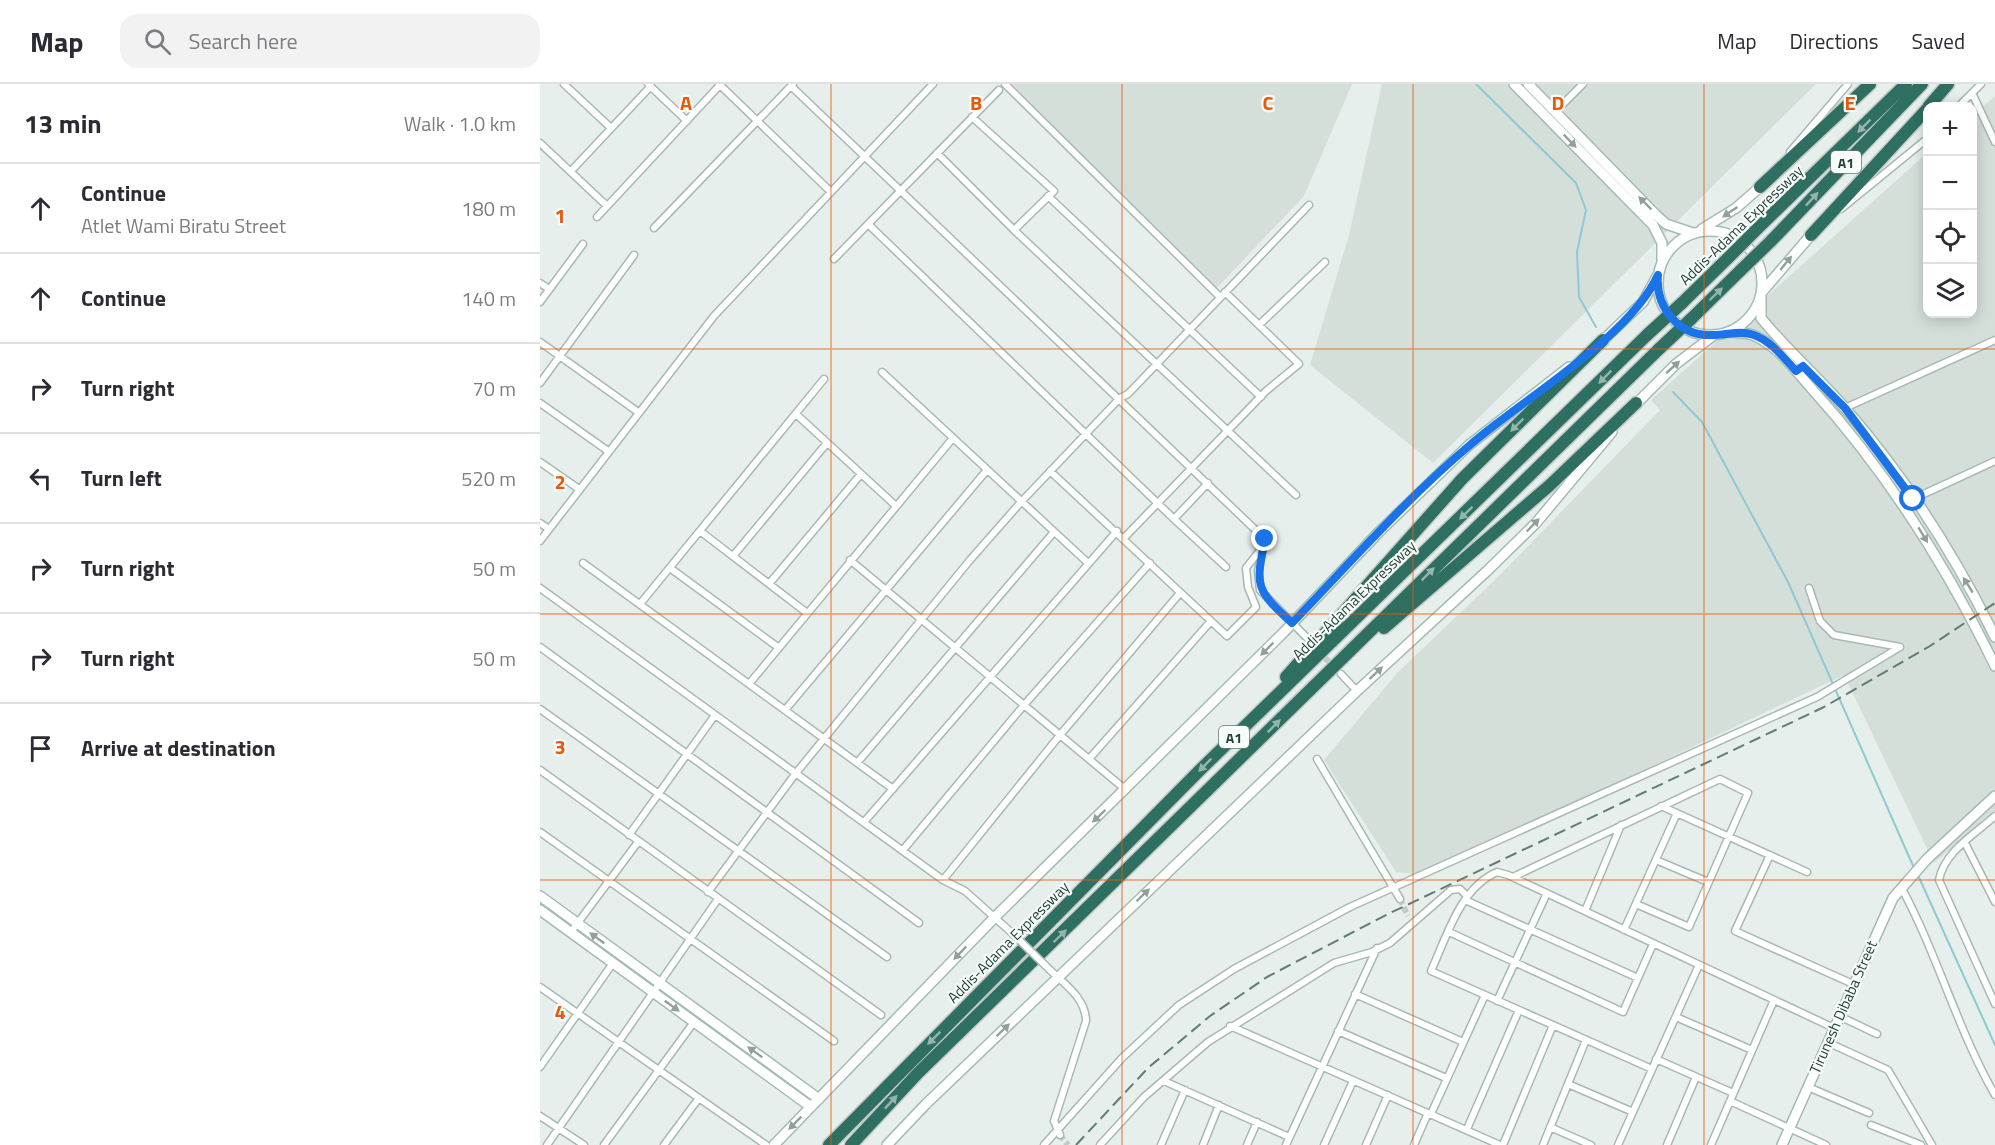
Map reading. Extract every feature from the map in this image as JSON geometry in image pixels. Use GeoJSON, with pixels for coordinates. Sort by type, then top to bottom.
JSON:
{"type":"FeatureCollection","features":[{"type":"Feature","properties":{"kind":"highway"},"geometry":{"type":"LineString","coordinates":[[1760,187],[1870,84]]}},
{"type":"Feature","properties":{"kind":"highway","name":"Addis-Adama Expressway"},"geometry":{"type":"LineString","coordinates":[[829,1145],[1234,737],[1906,84]]}},
{"type":"Feature","properties":{"kind":"highway","name":"Addis-Adama Expressway"},"geometry":{"type":"LineString","coordinates":[[851,1145],[918,1073],[1771,241],[1922,84]]}},
{"type":"Feature","properties":{"kind":"highway"},"geometry":{"type":"LineString","coordinates":[[1932,102],[1947,84]]}},
{"type":"Feature","properties":{"kind":"highway"},"geometry":{"type":"LineString","coordinates":[[1811,235],[1923,112]]}},
{"type":"Feature","properties":{"kind":"highway"},"geometry":{"type":"LineString","coordinates":[[1234,737],[1462,478],[1604,340]]}},
{"type":"Feature","properties":{"kind":"highway"},"geometry":{"type":"LineString","coordinates":[[1323,678],[1475,551],[1636,403]]}},
{"type":"Feature","properties":{"kind":"street"},"geometry":{"type":"LineString","coordinates":[[564,84],[611,128]]}},
{"type":"Feature","properties":{"kind":"street"},"geometry":{"type":"LineString","coordinates":[[597,217],[720,84],[831,192]]}},
{"type":"Feature","properties":{"kind":"street"},"geometry":{"type":"LineString","coordinates":[[540,541],[714,316],[933,84]]}},
{"type":"Feature","properties":{"kind":"street"},"geometry":{"type":"LineString","coordinates":[[1005,84],[1223,295],[1259,325],[1299,364],[1261,397],[1124,538]]}},
{"type":"Feature","properties":{"kind":"street"},"geometry":{"type":"LineString","coordinates":[[774,1145],[996,916],[1126,790],[1380,531],[1469,446],[1604,340],[1643,302],[1658,275],[1662,262],[1662,243],[1653,225],[1514,84]]}},
{"type":"Feature","properties":{"kind":"street"},"geometry":{"type":"LineString","coordinates":[[1528,84],[1666,224],[1695,233],[1711,230],[1726,232],[1740,239],[1751,249],[1759,262],[1762,276],[1761,318],[1895,490],[1969,612],[1995,666]]}},
{"type":"Feature","properties":{"kind":"street"},"geometry":{"type":"LineString","coordinates":[[1555,112],[1583,84]]}},
{"type":"Feature","properties":{"kind":"street"},"geometry":{"type":"LineString","coordinates":[[1662,262],[1674,245],[1736,208],[1760,187],[1848,84]]}},
{"type":"Feature","properties":{"kind":"street"},"geometry":{"type":"LineString","coordinates":[[1963,102],[1981,84]]}},
{"type":"Feature","properties":{"kind":"street"},"geometry":{"type":"LineString","coordinates":[[571,171],[650,85],[687,121]]}},
{"type":"Feature","properties":{"kind":"street"},"geometry":{"type":"LineString","coordinates":[[654,228],[793,85],[1265,539],[1258,571],[1260,590],[1309,640]]}},
{"type":"Feature","properties":{"kind":"street"},"geometry":{"type":"LineString","coordinates":[[834,259],[999,90]]}},
{"type":"Feature","properties":{"kind":"street"},"geometry":{"type":"LineString","coordinates":[[1972,93],[1995,142]]}},
{"type":"Feature","properties":{"kind":"street"},"geometry":{"type":"LineString","coordinates":[[972,117],[1054,191],[1014,230]]}},
{"type":"Feature","properties":{"kind":"street"},"geometry":{"type":"LineString","coordinates":[[1728,332],[1747,321],[1761,294],[1811,235],[1923,142]]}},
{"type":"Feature","properties":{"kind":"street"},"geometry":{"type":"LineString","coordinates":[[540,143],[607,206]]}},
{"type":"Feature","properties":{"kind":"street"},"geometry":{"type":"LineString","coordinates":[[937,153],[1014,230],[1296,495]]}},
{"type":"Feature","properties":{"kind":"street"},"geometry":{"type":"LineString","coordinates":[[1048,196],[1261,397]]}},
{"type":"Feature","properties":{"kind":"street"},"geometry":{"type":"LineString","coordinates":[[708,892],[796,773],[921,619],[1021,502],[1084,434],[1120,398],[1128,394],[1309,205]]}},
{"type":"Feature","properties":{"kind":"street"},"geometry":{"type":"LineString","coordinates":[[868,224],[1084,434],[1226,567]]}},
{"type":"Feature","properties":{"kind":"street"},"geometry":{"type":"LineString","coordinates":[[540,302],[583,244]]}},
{"type":"Feature","properties":{"kind":"street"},"geometry":{"type":"LineString","coordinates":[[540,383],[634,255]]}},
{"type":"Feature","properties":{"kind":"street"},"geometry":{"type":"LineString","coordinates":[[1259,325],[1325,262]]}},
{"type":"Feature","properties":{"kind":"street"},"geometry":{"type":"LineString","coordinates":[[1658,275],[1659,296],[1674,321],[1700,335],[1728,332],[1753,334],[1769,343],[1845,408],[1913,499],[1973,593],[1995,637]]}},
{"type":"Feature","properties":{"kind":"street"},"geometry":{"type":"LineString","coordinates":[[540,283],[549,290]]}},
{"type":"Feature","properties":{"kind":"street"},"geometry":{"type":"LineString","coordinates":[[887,1145],[1058,977],[1536,523],[1636,403],[1676,364],[1714,335]]}},
{"type":"Feature","properties":{"kind":"street"},"geometry":{"type":"LineString","coordinates":[[1845,408],[1995,340]]}},
{"type":"Feature","properties":{"kind":"street"},"geometry":{"type":"LineString","coordinates":[[540,342],[638,412]]}},
{"type":"Feature","properties":{"kind":"street"},"geometry":{"type":"LineString","coordinates":[[882,372],[1088,563]]}},
{"type":"Feature","properties":{"kind":"street"},"geometry":{"type":"LineString","coordinates":[[640,604],[824,380]]}},
{"type":"Feature","properties":{"kind":"street"},"geometry":{"type":"LineString","coordinates":[[540,403],[608,452]]}},
{"type":"Feature","properties":{"kind":"street"},"geometry":{"type":"LineString","coordinates":[[796,414],[896,506]]}},
{"type":"Feature","properties":{"kind":"street"},"geometry":{"type":"LineString","coordinates":[[749,684],[953,438]]}},
{"type":"Feature","properties":{"kind":"street"},"geometry":{"type":"LineString","coordinates":[[1858,444],[1869,438]]}},
{"type":"Feature","properties":{"kind":"street"},"geometry":{"type":"LineString","coordinates":[[733,556],[827,443]]}},
{"type":"Feature","properties":{"kind":"street"},"geometry":{"type":"LineString","coordinates":[[1913,499],[1995,461]]}},
{"type":"Feature","properties":{"kind":"street"},"geometry":{"type":"LineString","coordinates":[[540,462],[579,489]]}},
{"type":"Feature","properties":{"kind":"street"},"geometry":{"type":"LineString","coordinates":[[785,710],[987,470]]}},
{"type":"Feature","properties":{"kind":"street"},"geometry":{"type":"LineString","coordinates":[[1050,471],[1227,636],[1256,607],[1248,587],[1246,568],[1263,547]]}},
{"type":"Feature","properties":{"kind":"street"},"geometry":{"type":"LineString","coordinates":[[769,584],[861,474]]}},
{"type":"Feature","properties":{"kind":"street"},"geometry":{"type":"LineString","coordinates":[[1174,519],[1208,483]]}},
{"type":"Feature","properties":{"kind":"street"},"geometry":{"type":"LineString","coordinates":[[540,523],[549,529]]}},
{"type":"Feature","properties":{"kind":"street"},"geometry":{"type":"LineString","coordinates":[[700,531],[807,613]]}},
{"type":"Feature","properties":{"kind":"street"},"geometry":{"type":"LineString","coordinates":[[864,822],[1117,531]]}},
{"type":"Feature","properties":{"kind":"street"},"geometry":{"type":"LineString","coordinates":[[857,763],[1054,532]]}},
{"type":"Feature","properties":{"kind":"street"},"geometry":{"type":"LineString","coordinates":[[850,560],[1126,790]]}},
{"type":"Feature","properties":{"kind":"street"},"geometry":{"type":"LineString","coordinates":[[583,563],[893,789]]}},
{"type":"Feature","properties":{"kind":"street"},"geometry":{"type":"LineString","coordinates":[[903,850],[1024,705],[1150,563]]}},
{"type":"Feature","properties":{"kind":"street"},"geometry":{"type":"LineString","coordinates":[[670,568],[779,648]]}},
{"type":"Feature","properties":{"kind":"street"},"geometry":{"type":"LineString","coordinates":[[540,588],[944,880],[965,891],[996,916],[1080,1000],[1086,1010],[1086,1021],[1054,1122],[1058,1132]]}},
{"type":"Feature","properties":{"kind":"street"},"geometry":{"type":"LineString","coordinates":[[1044,1145],[1122,1058],[1179,1005],[1234,969],[1350,907],[1817,697],[1900,647],[1834,634],[1820,621],[1809,588]]}},
{"type":"Feature","properties":{"kind":"street"},"geometry":{"type":"LineString","coordinates":[[944,880],[1060,735],[1180,593]]}},
{"type":"Feature","properties":{"kind":"street"},"geometry":{"type":"LineString","coordinates":[[1089,759],[1211,621]]}},
{"type":"Feature","properties":{"kind":"street"},"geometry":{"type":"LineString","coordinates":[[540,647],[919,923]]}},
{"type":"Feature","properties":{"kind":"street"},"geometry":{"type":"LineString","coordinates":[[1341,674],[1357,691]]}},
{"type":"Feature","properties":{"kind":"street"},"geometry":{"type":"LineString","coordinates":[[540,709],[887,957]]}},
{"type":"Feature","properties":{"kind":"street"},"geometry":{"type":"LineString","coordinates":[[629,835],[686,753],[716,715]]}},
{"type":"Feature","properties":{"kind":"street"},"geometry":{"type":"LineString","coordinates":[[1317,759],[1395,887],[1400,899]]}},
{"type":"Feature","properties":{"kind":"street"},"geometry":{"type":"LineString","coordinates":[[540,770],[881,1016]]}},
{"type":"Feature","properties":{"kind":"street"},"geometry":{"type":"LineString","coordinates":[[1513,877],[1720,779],[1748,793],[1689,927],[1636,904]]}},
{"type":"Feature","properties":{"kind":"street","name":"Tirunesh Dibaba Street"},"geometry":{"type":"LineString","coordinates":[[1782,1145],[1885,913],[1912,874],[1995,796]]}},
{"type":"Feature","properties":{"kind":"street"},"geometry":{"type":"LineString","coordinates":[[1661,806],[1807,872]]}},
{"type":"Feature","properties":{"kind":"street"},"geometry":{"type":"LineString","coordinates":[[1624,930],[1677,813]]}},
{"type":"Feature","properties":{"kind":"street"},"geometry":{"type":"LineString","coordinates":[[1995,816],[1948,859],[1942,868],[1940,880],[1995,1004]]}},
{"type":"Feature","properties":{"kind":"street"},"geometry":{"type":"LineString","coordinates":[[1585,911],[1621,825]]}},
{"type":"Feature","properties":{"kind":"street"},"geometry":{"type":"LineString","coordinates":[[540,832],[834,1041]]}},
{"type":"Feature","properties":{"kind":"street"},"geometry":{"type":"LineString","coordinates":[[571,932],[638,842]]}},
{"type":"Feature","properties":{"kind":"street"},"geometry":{"type":"LineString","coordinates":[[1965,843],[1995,902]]}},
{"type":"Feature","properties":{"kind":"street"},"geometry":{"type":"LineString","coordinates":[[1770,855],[1735,931],[1853,984]]}},
{"type":"Feature","properties":{"kind":"street"},"geometry":{"type":"LineString","coordinates":[[1656,860],[1708,882]]}},
{"type":"Feature","properties":{"kind":"street"},"geometry":{"type":"LineString","coordinates":[[1652,1069],[1431,970],[1466,898],[1487,877],[1497,872],[1513,877],[1834,1028]]}},
{"type":"Feature","properties":{"kind":"street"},"geometry":{"type":"LineString","coordinates":[[1901,887],[1926,936],[1973,1057],[1995,1095]]}},
{"type":"Feature","properties":{"kind":"street"},"geometry":{"type":"LineString","coordinates":[[1100,1145],[1164,1081],[1230,1026],[1334,963],[1378,948],[1400,935],[1411,923],[1451,891],[1460,889],[1466,898],[1638,978]]}},
{"type":"Feature","properties":{"kind":"street"},"geometry":{"type":"LineString","coordinates":[[1497,1001],[1547,893]]}},
{"type":"Feature","properties":{"kind":"street"},"geometry":{"type":"LineString","coordinates":[[540,896],[819,1099]]}},
{"type":"Feature","properties":{"kind":"street"},"geometry":{"type":"LineString","coordinates":[[547,1145],[658,982],[718,899]]}},
{"type":"Feature","properties":{"kind":"street"},"geometry":{"type":"LineString","coordinates":[[540,910],[811,1107]]}},
{"type":"Feature","properties":{"kind":"street"},"geometry":{"type":"LineString","coordinates":[[1408,916],[1411,923]]}},
{"type":"Feature","properties":{"kind":"street"},"geometry":{"type":"LineString","coordinates":[[1449,932],[1623,1012],[1653,944]]}},
{"type":"Feature","properties":{"kind":"street"},"geometry":{"type":"LineString","coordinates":[[1286,1145],[1378,948]]}},
{"type":"Feature","properties":{"kind":"street"},"geometry":{"type":"LineString","coordinates":[[540,1067],[613,963]]}},
{"type":"Feature","properties":{"kind":"street"},"geometry":{"type":"LineString","coordinates":[[1618,1145],[1699,965]]}},
{"type":"Feature","properties":{"kind":"street"},"geometry":{"type":"LineString","coordinates":[[541,990],[766,1145]]}},
{"type":"Feature","properties":{"kind":"street"},"geometry":{"type":"LineString","coordinates":[[1355,994],[1462,1042]]}},
{"type":"Feature","properties":{"kind":"street"},"geometry":{"type":"LineString","coordinates":[[1414,1145],[1485,995]]}},
{"type":"Feature","properties":{"kind":"street"},"geometry":{"type":"LineString","coordinates":[[1711,1145],[1773,1000]]}},
{"type":"Feature","properties":{"kind":"street"},"geometry":{"type":"LineString","coordinates":[[1467,1129],[1519,1010]]}},
{"type":"Feature","properties":{"kind":"street"},"geometry":{"type":"LineString","coordinates":[[1839,1016],[1877,1034]]}},
{"type":"Feature","properties":{"kind":"street"},"geometry":{"type":"LineString","coordinates":[[1676,1017],[1752,1050]]}},
{"type":"Feature","properties":{"kind":"street"},"geometry":{"type":"LineString","coordinates":[[604,1145],[694,1022]]}},
{"type":"Feature","properties":{"kind":"street"},"geometry":{"type":"LineString","coordinates":[[1230,1026],[1502,1145],[1553,1025]]}},
{"type":"Feature","properties":{"kind":"street"},"geometry":{"type":"LineString","coordinates":[[1338,1031],[1446,1078]]}},
{"type":"Feature","properties":{"kind":"street"},"geometry":{"type":"LineString","coordinates":[[1543,1145],[1586,1040]]}},
{"type":"Feature","properties":{"kind":"street"},"geometry":{"type":"LineString","coordinates":[[1827,1042],[1888,1070],[1932,1145]]}},
{"type":"Feature","properties":{"kind":"street"},"geometry":{"type":"LineString","coordinates":[[1656,1059],[1733,1093]]}},
{"type":"Feature","properties":{"kind":"street"},"geometry":{"type":"LineString","coordinates":[[1667,1145],[1696,1077]]}},
{"type":"Feature","properties":{"kind":"street"},"geometry":{"type":"LineString","coordinates":[[1164,1081],[1289,1137]]}},
{"type":"Feature","properties":{"kind":"street"},"geometry":{"type":"LineString","coordinates":[[1324,1145],[1353,1081]]}},
{"type":"Feature","properties":{"kind":"street"},"geometry":{"type":"LineString","coordinates":[[1568,1084],[1633,1112]]}},
{"type":"Feature","properties":{"kind":"street"},"geometry":{"type":"LineString","coordinates":[[1808,1087],[1869,1113]]}},
{"type":"Feature","properties":{"kind":"street"},"geometry":{"type":"LineString","coordinates":[[1161,1145],[1185,1090]]}},
{"type":"Feature","properties":{"kind":"street"},"geometry":{"type":"LineString","coordinates":[[1366,1145],[1388,1095]]}},
{"type":"Feature","properties":{"kind":"street"},"geometry":{"type":"LineString","coordinates":[[664,1145],[699,1098]]}},
{"type":"Feature","properties":{"kind":"street"},"geometry":{"type":"LineString","coordinates":[[1730,1101],[1827,1145]]}},
{"type":"Feature","properties":{"kind":"street"},"geometry":{"type":"LineString","coordinates":[[1203,1145],[1219,1105]]}},
{"type":"Feature","properties":{"kind":"street"},"geometry":{"type":"LineString","coordinates":[[540,1116],[584,1145]]}},
{"type":"Feature","properties":{"kind":"street"},"geometry":{"type":"LineString","coordinates":[[1247,1145],[1257,1122]]}},
{"type":"Feature","properties":{"kind":"street"},"geometry":{"type":"LineString","coordinates":[[1871,1125],[1921,1145]]}},
{"type":"Feature","properties":{"kind":"street"},"geometry":{"type":"LineString","coordinates":[[1550,1127],[1591,1145]]}},
{"type":"Feature","properties":{"kind":"shaded area"},"geometry":{"type":"Polygon","coordinates":[[[1012,84],[1352,84],[1304,196],[1216,289],[1012,84]]]}},
{"type":"Feature","properties":{"kind":"shaded area"},"geometry":{"type":"Polygon","coordinates":[[[1382,84],[1816,84],[1433,463],[1310,365],[1349,235],[1382,84]]]}},
{"type":"Feature","properties":{"kind":"shaded area"},"geometry":{"type":"Polygon","coordinates":[[[1995,96],[1995,811],[1934,863],[1844,675],[1439,867],[1414,874],[1396,872],[1324,760],[1398,672],[1497,578],[1660,410],[1651,400],[1923,157],[1923,318],[1977,318],[1977,112],[1995,96]]]}},
{"type":"Feature","properties":{"kind":"waterway"},"geometry":{"type":"LineString","coordinates":[[1476,84],[1576,183],[1586,210],[1577,252],[1579,297],[1596,327]]}},
{"type":"Feature","properties":{"kind":"waterway"},"geometry":{"type":"LineString","coordinates":[[1673,392],[1702,422],[1788,582],[1914,868]]}},
{"type":"Feature","properties":{"kind":"waterway"},"geometry":{"type":"LineString","coordinates":[[1917,873],[1995,1045]]}},
{"type":"Feature","properties":{"kind":"tunnel"},"geometry":{"type":"LineString","coordinates":[[1319,652],[1335,668]]}},
{"type":"Feature","properties":{"kind":"tunnel"},"geometry":{"type":"LineString","coordinates":[[1400,899],[1408,916]]}},
{"type":"Feature","properties":{"kind":"tunnel"},"geometry":{"type":"LineString","coordinates":[[1060,1135],[1068,1145]]}},
{"type":"Feature","properties":{"kind":"railway"},"geometry":{"type":"LineString","coordinates":[[1076,1145],[1148,1068],[1210,1016],[1267,977],[1388,914],[1824,707],[1930,646],[1995,603]]}},
{"type":"Feature","properties":{"kind":"route"},"geometry":{"type":"LineString","coordinates":[[1265,539],[1258,571],[1260,590],[1292,623],[1380,531],[1469,446],[1604,340],[1643,302],[1658,275],[1659,296],[1665,310],[1686,330],[1700,335],[1728,332],[1753,334],[1769,343],[1796,371],[1803,366],[1845,408],[1881,453],[1913,499]]}}]}
